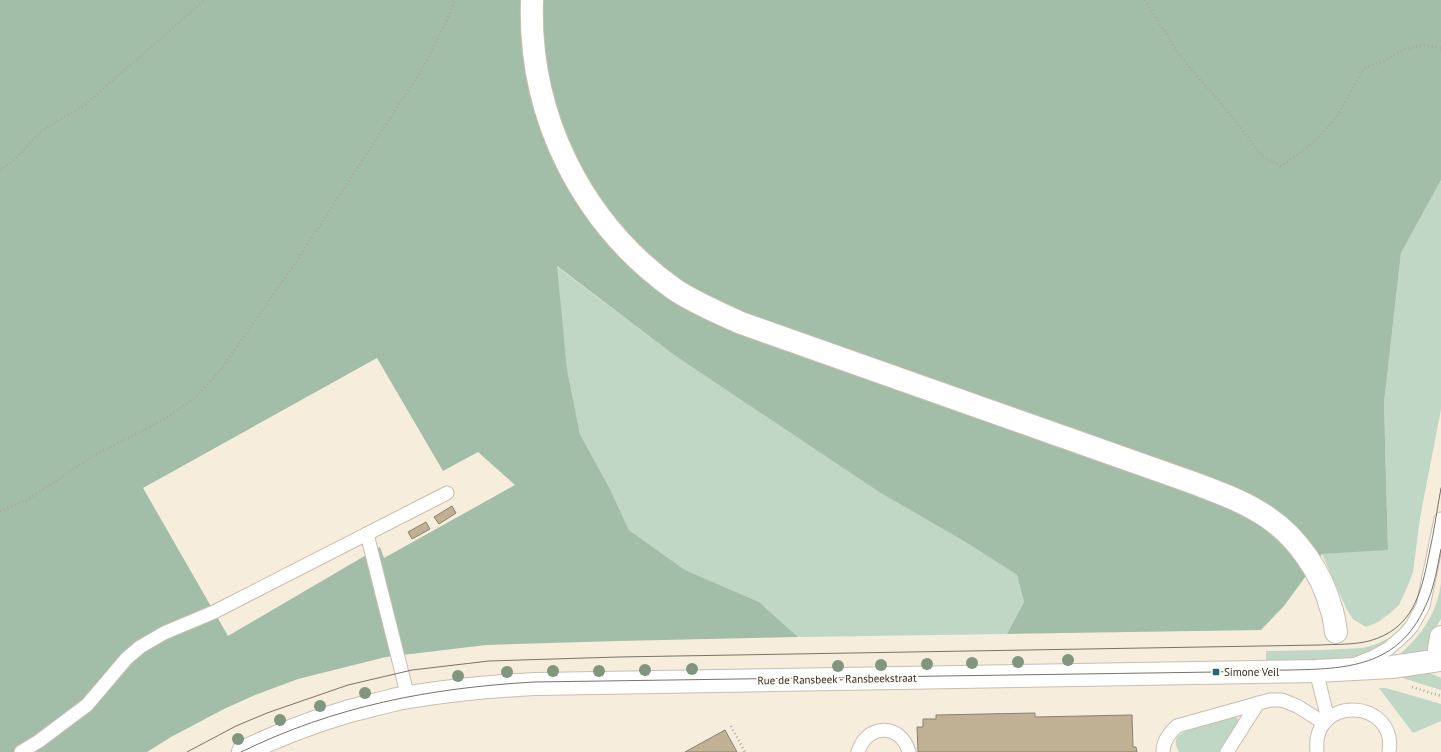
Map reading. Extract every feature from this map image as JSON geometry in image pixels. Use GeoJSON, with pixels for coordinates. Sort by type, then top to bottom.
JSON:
{"type":"FeatureCollection","features":[{"type":"Feature","properties":{"kind":"street"},"geometry":{"type":"LineString","coordinates":[[532,0],[531,19],[534,60],[551,129],[560,151],[579,188],[599,216],[619,240],[656,275],[681,293],[741,324],[1184,479],[1227,495],[1247,505],[1284,530],[1305,555],[1321,583],[1329,601],[1336,632]]}},
{"type":"Feature","properties":{"kind":"street"},"geometry":{"type":"LineString","coordinates":[[1441,637],[1439,649],[1441,659]]}},
{"type":"Feature","properties":{"kind":"street","name":"Rue de Ransbeek - Ransbeekstraat"},"geometry":{"type":"LineString","coordinates":[[243,752],[280,734],[316,721],[355,710],[408,697],[493,686],[1316,670],[1392,667],[1441,659]]}},
{"type":"Feature","properties":{"kind":"lane"},"geometry":{"type":"LineString","coordinates":[[21,752],[39,741],[87,705],[127,658],[140,647],[164,633],[214,612],[447,493]]}},
{"type":"Feature","properties":{"kind":"lane"},"geometry":{"type":"LineString","coordinates":[[1343,669],[1373,657],[1388,649],[1412,626],[1423,606],[1434,559],[1441,519]]}},
{"type":"Feature","properties":{"kind":"lane"},"geometry":{"type":"LineString","coordinates":[[367,534],[408,697]]}},
{"type":"Feature","properties":{"kind":"lane"},"geometry":{"type":"LineString","coordinates":[[1316,670],[1326,721]]}},
{"type":"Feature","properties":{"kind":"lane"},"geometry":{"type":"LineString","coordinates":[[1163,752],[1165,740],[1171,731],[1177,726],[1270,700],[1282,700],[1326,721]]}},
{"type":"Feature","properties":{"kind":"lane"},"geometry":{"type":"LineString","coordinates":[[1227,752],[1258,703]]}},
{"type":"Feature","properties":{"kind":"lane"},"geometry":{"type":"LineString","coordinates":[[1317,752],[1316,741],[1319,731],[1326,721],[1333,715],[1344,710],[1356,709],[1367,712],[1377,718],[1385,727],[1389,738],[1389,752]]}},
{"type":"Feature","properties":{"kind":"lane"},"geometry":{"type":"LineString","coordinates":[[858,752],[866,737],[874,732],[883,730],[900,736],[906,743],[909,752]]}},
{"type":"Feature","properties":{"kind":"path"},"geometry":{"type":"LineString","coordinates":[[0,170],[16,158],[40,132],[83,106],[205,0]]}},
{"type":"Feature","properties":{"kind":"path"},"geometry":{"type":"LineString","coordinates":[[0,511],[27,500],[94,456],[165,419],[196,397],[222,368],[293,266],[423,68],[447,20],[454,0]]}},
{"type":"Feature","properties":{"kind":"path"},"geometry":{"type":"LineString","coordinates":[[1145,0],[1180,56],[1230,114],[1262,156],[1281,166],[1298,155],[1317,138],[1339,112],[1364,68],[1381,62],[1405,49],[1425,46],[1441,48]]}},
{"type":"Feature","properties":{"kind":"path"},"geometry":{"type":"LineString","coordinates":[[731,726],[745,752]]}},
{"type":"Feature","properties":{"kind":"green space"},"geometry":{"type":"Polygon","coordinates":[[[0,0],[1441,0],[1441,180],[1401,253],[1384,403],[1388,550],[1322,554],[1284,606],[1261,630],[1007,634],[1024,602],[1017,575],[967,543],[879,492],[674,355],[557,266],[567,369],[580,434],[610,489],[629,530],[685,570],[759,602],[798,637],[486,645],[386,657],[298,679],[255,695],[224,709],[171,737],[147,752],[0,752],[0,0]],[[377,358],[143,488],[228,636],[380,547],[384,558],[515,485],[478,452],[443,471],[377,358]]]}},
{"type":"Feature","properties":{"kind":"green space"},"geometry":{"type":"Polygon","coordinates":[[[1441,180],[1441,409],[1420,518],[1413,572],[1399,605],[1378,622],[1366,627],[1353,619],[1347,610],[1322,554],[1388,549],[1384,403],[1401,253],[1441,180]]]}},
{"type":"Feature","properties":{"kind":"green space"},"geometry":{"type":"Polygon","coordinates":[[[556,266],[674,355],[879,492],[967,543],[1017,575],[1024,602],[1007,634],[798,637],[759,602],[685,570],[629,530],[610,489],[580,434],[567,369],[556,266]]]}},
{"type":"Feature","properties":{"kind":"green space"},"geometry":{"type":"Polygon","coordinates":[[[1441,583],[1441,619],[1432,633],[1429,651],[1396,657],[1413,642],[1426,624],[1436,605],[1441,583]]]}},
{"type":"Feature","properties":{"kind":"green space"},"geometry":{"type":"Polygon","coordinates":[[[1395,635],[1371,653],[1342,662],[1266,665],[1266,651],[1363,648],[1377,644],[1395,635]]]}},
{"type":"Feature","properties":{"kind":"green space"},"geometry":{"type":"Polygon","coordinates":[[[1427,672],[1441,678],[1441,690],[1390,674],[1427,672]]]}},
{"type":"Feature","properties":{"kind":"green space"},"geometry":{"type":"Polygon","coordinates":[[[1379,688],[1386,688],[1441,704],[1441,721],[1413,733],[1379,688]]]}},
{"type":"Feature","properties":{"kind":"green space"},"geometry":{"type":"Polygon","coordinates":[[[1235,716],[1239,723],[1221,752],[1179,752],[1176,740],[1185,732],[1202,725],[1235,716]]]}},
{"type":"Feature","properties":{"kind":"building"},"geometry":{"type":"Polygon","coordinates":[[[452,506],[456,513],[439,524],[434,517],[452,506]]]}},
{"type":"Feature","properties":{"kind":"building"},"geometry":{"type":"Polygon","coordinates":[[[426,522],[430,529],[412,539],[408,532],[426,522]]]}},
{"type":"Feature","properties":{"kind":"building"},"geometry":{"type":"Polygon","coordinates":[[[1035,713],[1035,717],[1132,715],[1133,747],[1136,747],[1137,752],[918,752],[917,727],[923,727],[923,719],[936,719],[936,715],[1035,713]]]}},
{"type":"Feature","properties":{"kind":"building"},"geometry":{"type":"Polygon","coordinates":[[[725,730],[737,752],[685,752],[725,730]]]}},
{"type":"Feature","properties":{"kind":"tram line"},"geometry":{"type":"LineString","coordinates":[[187,752],[236,726],[267,713],[348,685],[412,670],[489,661],[618,657],[1320,645],[1351,644],[1369,641],[1396,628],[1405,619],[1418,596],[1426,569],[1441,488]]}},
{"type":"Feature","properties":{"kind":"tram line"},"geometry":{"type":"LineString","coordinates":[[241,752],[312,722],[348,711],[420,695],[495,685],[534,682],[1216,672],[1330,668],[1350,665],[1368,661],[1385,653],[1400,642],[1414,627],[1431,593],[1441,549]]}},
{"type":"Feature","properties":{"kind":"place","name":"Simone Veil"},"geometry":{"type":"Point","coordinates":[1216,672]}}]}
